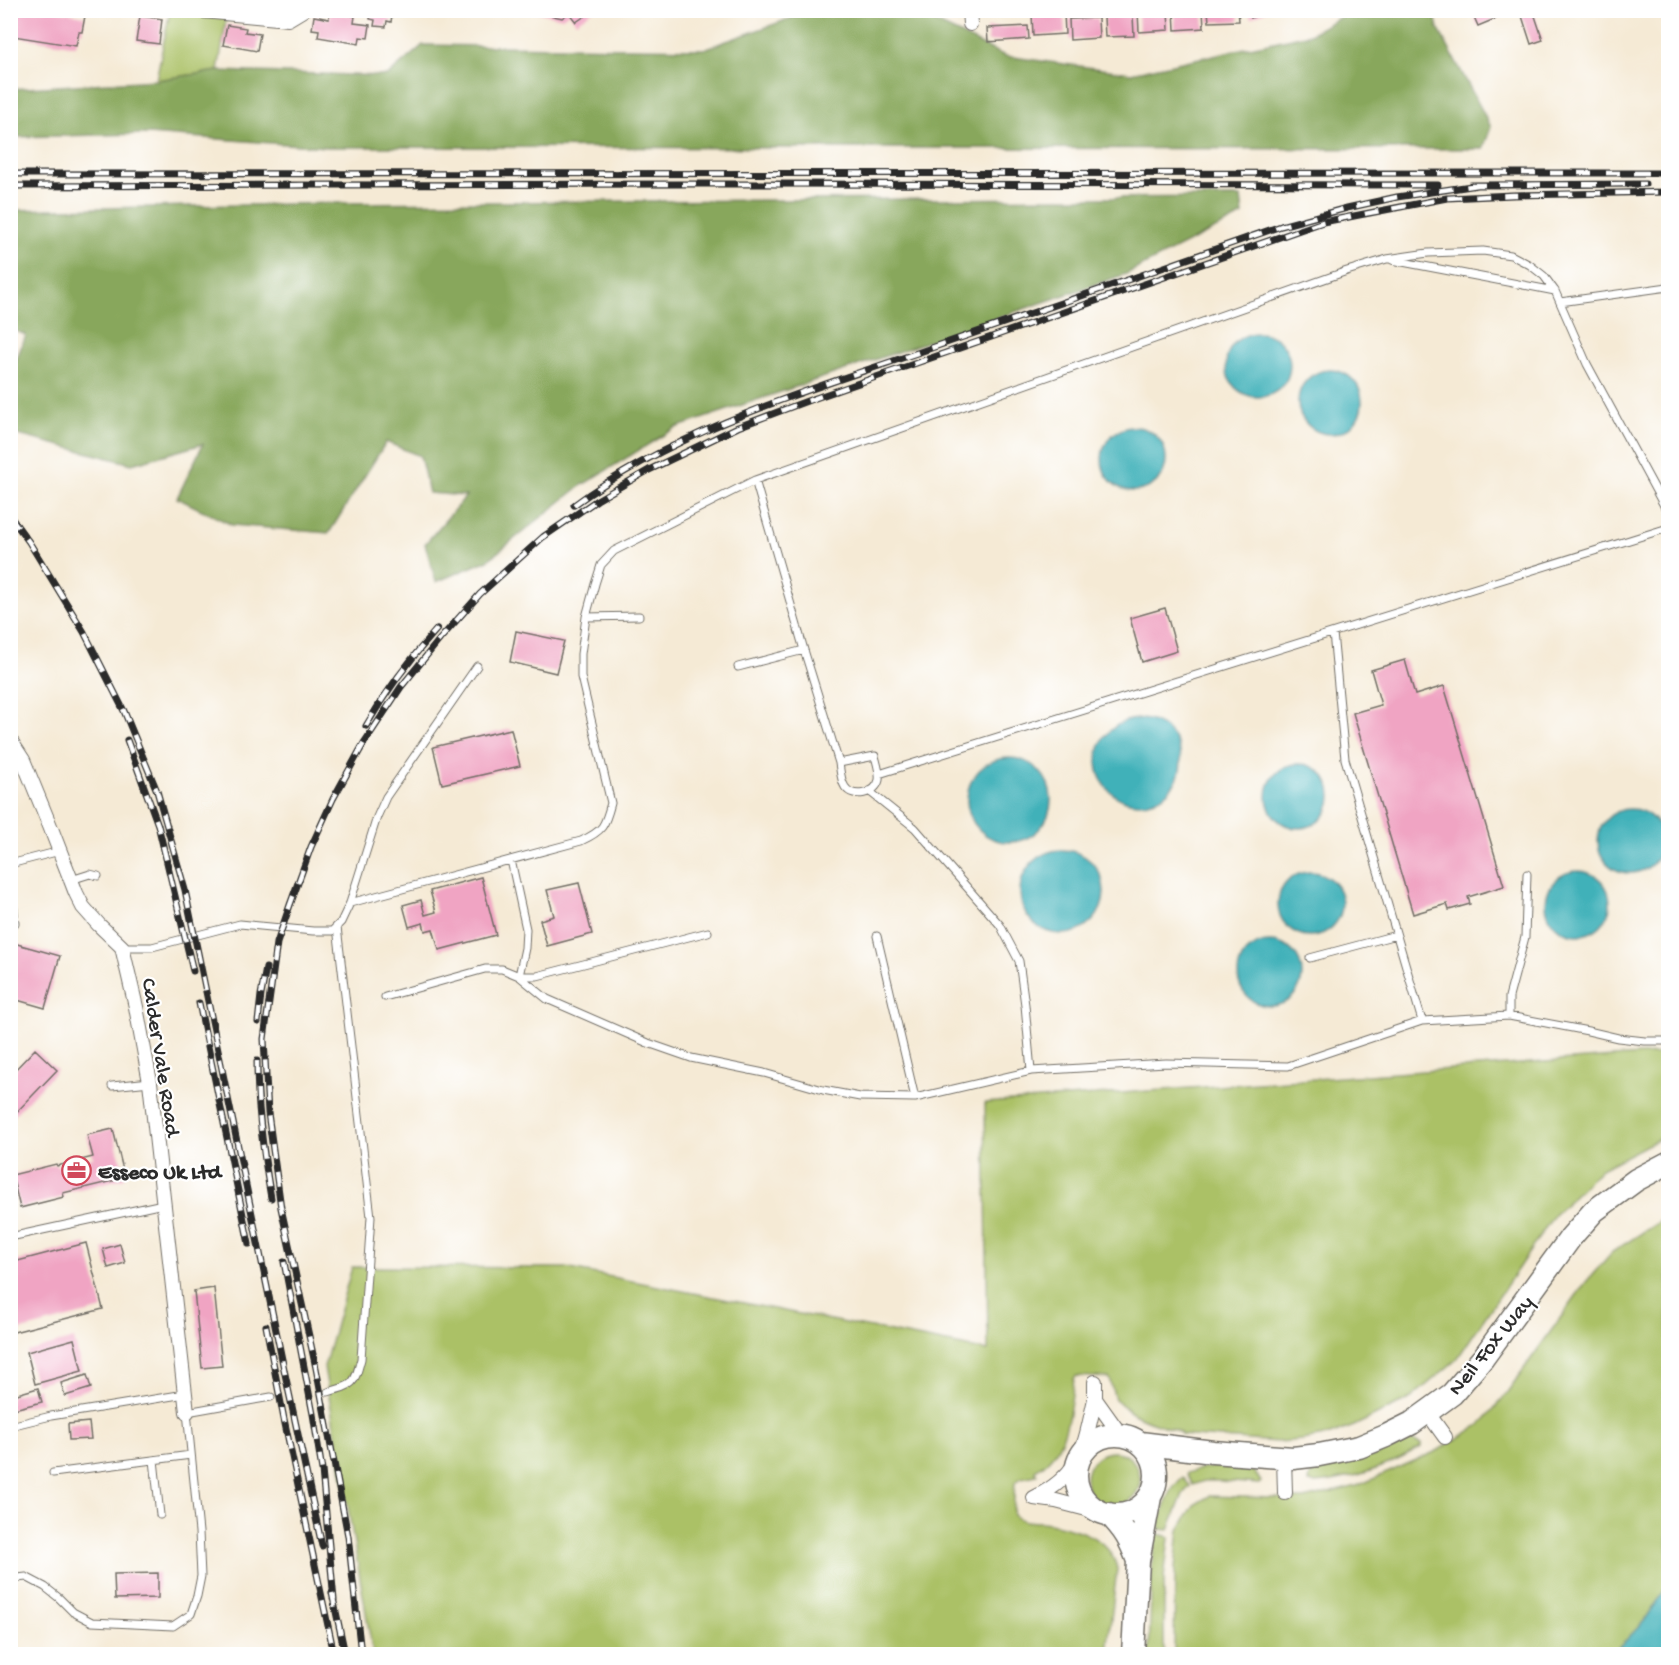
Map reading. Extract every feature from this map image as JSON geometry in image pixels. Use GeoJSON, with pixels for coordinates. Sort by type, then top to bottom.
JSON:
{"type":"FeatureCollection","features":[{"type":"Feature","properties":{"kind":"main road","name":"Neil Fox Way"},"geometry":{"type":"LineString","coordinates":[[1078,1460],[1095,1440],[1107,1435],[1199,1450],[1284,1458],[1319,1455],[1359,1447],[1412,1423],[1452,1394],[1483,1358],[1571,1236],[1594,1211],[1636,1180],[1668,1163]]}},
{"type":"Feature","properties":{"kind":"main road"},"geometry":{"type":"LineString","coordinates":[[1130,1438],[1144,1446],[1153,1457],[1156,1470],[1138,1561],[1133,1654]]}},
{"type":"Feature","properties":{"kind":"main road"},"geometry":{"type":"LineString","coordinates":[[1105,1514],[1128,1514],[1140,1508],[1153,1487],[1176,1462],[1199,1450]]}},
{"type":"Feature","properties":{"kind":"main road"},"geometry":{"type":"LineString","coordinates":[[1078,1460],[1077,1485],[1082,1497],[1123,1530],[1131,1542],[1138,1561]]}},
{"type":"Feature","properties":{"kind":"street"},"geometry":{"type":"LineString","coordinates":[[192,10],[288,19],[303,10]]}},
{"type":"Feature","properties":{"kind":"street"},"geometry":{"type":"LineString","coordinates":[[10,740],[23,760],[83,907],[99,926],[122,947]]}},
{"type":"Feature","properties":{"kind":"street","name":"Calder Vale Road"},"geometry":{"type":"LineString","coordinates":[[122,947],[150,1082],[187,1412]]}},
{"type":"Feature","properties":{"kind":"street"},"geometry":{"type":"LineString","coordinates":[[1034,1498],[1053,1488],[1078,1460],[1095,1399],[1095,1382]]}},
{"type":"Feature","properties":{"kind":"street"},"geometry":{"type":"LineString","coordinates":[[1095,1399],[1130,1438]]}},
{"type":"Feature","properties":{"kind":"street"},"geometry":{"type":"LineString","coordinates":[[1427,1412],[1445,1437]]}},
{"type":"Feature","properties":{"kind":"street"},"geometry":{"type":"LineString","coordinates":[[1284,1458],[1285,1492]]}},
{"type":"Feature","properties":{"kind":"street"},"geometry":{"type":"LineString","coordinates":[[1019,1497],[1056,1501],[1105,1514]]}},
{"type":"Feature","properties":{"kind":"lane"},"geometry":{"type":"LineString","coordinates":[[350,903],[580,841],[597,834],[607,821],[611,803],[581,678],[581,654],[586,617],[601,565],[614,551],[755,480],[1347,271],[1387,259],[1428,253],[1483,251],[1511,255],[1544,276],[1555,291],[1587,364],[1668,513]]}},
{"type":"Feature","properties":{"kind":"lane"},"geometry":{"type":"LineString","coordinates":[[1387,259],[1555,291]]}},
{"type":"Feature","properties":{"kind":"lane"},"geometry":{"type":"LineString","coordinates":[[1560,302],[1668,287]]}},
{"type":"Feature","properties":{"kind":"lane"},"geometry":{"type":"LineString","coordinates":[[755,480],[844,786],[849,792],[861,794],[877,785],[879,774],[875,756],[839,764]]}},
{"type":"Feature","properties":{"kind":"lane"},"geometry":{"type":"LineString","coordinates":[[879,774],[1668,528]]}},
{"type":"Feature","properties":{"kind":"lane"},"geometry":{"type":"LineString","coordinates":[[586,617],[639,616]]}},
{"type":"Feature","properties":{"kind":"lane"},"geometry":{"type":"LineString","coordinates":[[1334,633],[1345,759],[1422,1021]]}},
{"type":"Feature","properties":{"kind":"lane"},"geometry":{"type":"LineString","coordinates":[[738,667],[804,650]]}},
{"type":"Feature","properties":{"kind":"lane"},"geometry":{"type":"LineString","coordinates":[[122,947],[152,947],[240,924],[313,932],[332,931],[341,922],[350,903],[377,817],[386,797],[477,666]]}},
{"type":"Feature","properties":{"kind":"lane"},"geometry":{"type":"LineString","coordinates":[[869,791],[915,828],[1000,925],[1019,961],[1026,1005],[1031,1071]]}},
{"type":"Feature","properties":{"kind":"lane"},"geometry":{"type":"LineString","coordinates":[[15,923],[12,914],[10,866],[60,850]]}},
{"type":"Feature","properties":{"kind":"lane"},"geometry":{"type":"LineString","coordinates":[[511,860],[526,929],[525,948],[519,976]]}},
{"type":"Feature","properties":{"kind":"lane"},"geometry":{"type":"LineString","coordinates":[[71,880],[90,874],[98,876]]}},
{"type":"Feature","properties":{"kind":"lane"},"geometry":{"type":"LineString","coordinates":[[1509,1016],[1509,998],[1525,937],[1527,874]]}},
{"type":"Feature","properties":{"kind":"lane"},"geometry":{"type":"LineString","coordinates":[[328,1392],[345,1387],[356,1379],[361,1359],[371,1217],[337,927]]}},
{"type":"Feature","properties":{"kind":"lane"},"geometry":{"type":"LineString","coordinates":[[519,976],[537,976],[708,932]]}},
{"type":"Feature","properties":{"kind":"lane"},"geometry":{"type":"LineString","coordinates":[[1310,958],[1396,935]]}},
{"type":"Feature","properties":{"kind":"lane"},"geometry":{"type":"LineString","coordinates":[[877,936],[915,1098]]}},
{"type":"Feature","properties":{"kind":"lane"},"geometry":{"type":"LineString","coordinates":[[385,997],[485,969],[502,969],[519,976],[547,999],[691,1058],[860,1097],[915,1098],[1031,1071],[1166,1064],[1288,1066],[1422,1021],[1509,1016],[1588,1030],[1618,1038],[1668,1041]]}},
{"type":"Feature","properties":{"kind":"lane"},"geometry":{"type":"LineString","coordinates":[[112,1086],[150,1082]]}},
{"type":"Feature","properties":{"kind":"lane"},"geometry":{"type":"LineString","coordinates":[[10,1238],[163,1204]]}},
{"type":"Feature","properties":{"kind":"lane"},"geometry":{"type":"LineString","coordinates":[[10,1426],[51,1416],[185,1394]]}},
{"type":"Feature","properties":{"kind":"lane"},"geometry":{"type":"LineString","coordinates":[[10,1579],[26,1577],[45,1587],[73,1612],[92,1622],[173,1626],[190,1614],[201,1576],[187,1412],[271,1397]]}},
{"type":"Feature","properties":{"kind":"lane"},"geometry":{"type":"LineString","coordinates":[[53,1473],[191,1455]]}},
{"type":"Feature","properties":{"kind":"lane"},"geometry":{"type":"LineString","coordinates":[[154,1460],[160,1515]]}},
{"type":"Feature","properties":{"kind":"green space"},"geometry":{"type":"Polygon","coordinates":[[[814,10],[912,11],[1005,56],[1131,73],[1310,34],[1351,11],[1434,11],[1438,28],[1491,127],[1483,149],[327,147],[148,134],[11,137],[11,89],[156,80],[218,71],[387,76],[423,45],[704,49],[814,10]]]}},
{"type":"Feature","properties":{"kind":"green space"},"geometry":{"type":"Polygon","coordinates":[[[170,11],[227,14],[218,71],[156,80],[170,11]]]}},
{"type":"Feature","properties":{"kind":"green space"},"geometry":{"type":"Polygon","coordinates":[[[1241,197],[1243,215],[1126,274],[675,428],[579,487],[488,560],[436,582],[425,544],[466,496],[429,493],[420,456],[386,442],[329,533],[232,525],[177,498],[203,444],[132,464],[14,434],[11,423],[11,373],[26,335],[11,329],[11,210],[336,203],[1241,197]]]}},
{"type":"Feature","properties":{"kind":"green space"},"geometry":{"type":"Polygon","coordinates":[[[1668,1053],[1668,1134],[1601,1169],[1554,1215],[1457,1359],[1411,1398],[1330,1435],[1278,1442],[1182,1435],[1128,1411],[1115,1399],[1109,1378],[1076,1376],[1068,1418],[1060,1443],[1046,1463],[1035,1470],[1037,1475],[1021,1478],[1015,1482],[1013,1515],[1026,1521],[1050,1523],[1082,1532],[1101,1542],[1114,1558],[1117,1569],[1108,1644],[1109,1654],[373,1654],[324,1367],[352,1267],[566,1268],[988,1351],[985,1103],[1668,1053]]]}},
{"type":"Feature","properties":{"kind":"green space"},"geometry":{"type":"Polygon","coordinates":[[[1668,1216],[1668,1585],[1647,1618],[1613,1654],[1174,1654],[1175,1568],[1179,1530],[1194,1505],[1209,1496],[1304,1499],[1357,1486],[1437,1451],[1480,1425],[1503,1398],[1586,1282],[1612,1252],[1668,1216]]]}},
{"type":"Feature","properties":{"kind":"green space"},"geometry":{"type":"Polygon","coordinates":[[[1408,1440],[1421,1444],[1421,1447],[1389,1464],[1356,1476],[1318,1483],[1309,1482],[1310,1476],[1316,1471],[1380,1454],[1408,1440]]]}},
{"type":"Feature","properties":{"kind":"green space"},"geometry":{"type":"Polygon","coordinates":[[[1113,1452],[1123,1454],[1132,1460],[1138,1469],[1140,1479],[1138,1489],[1132,1498],[1123,1504],[1113,1506],[1103,1504],[1094,1498],[1088,1489],[1086,1479],[1088,1469],[1094,1460],[1103,1454],[1113,1452]]]}},
{"type":"Feature","properties":{"kind":"green space"},"geometry":{"type":"Polygon","coordinates":[[[1204,1468],[1254,1471],[1261,1482],[1259,1484],[1204,1481],[1193,1485],[1187,1475],[1187,1473],[1204,1468]]]}},
{"type":"Feature","properties":{"kind":"green space"},"geometry":{"type":"Polygon","coordinates":[[[1183,1477],[1190,1486],[1183,1494],[1169,1530],[1159,1529],[1167,1499],[1183,1477]]]}},
{"type":"Feature","properties":{"kind":"green space"},"geometry":{"type":"Polygon","coordinates":[[[1159,1534],[1169,1538],[1164,1578],[1164,1654],[1149,1654],[1152,1563],[1156,1536],[1159,1534]]]}},
{"type":"Feature","properties":{"kind":"water"},"geometry":{"type":"Polygon","coordinates":[[[1252,333],[1264,333],[1281,342],[1288,353],[1290,365],[1288,377],[1281,388],[1264,397],[1252,397],[1240,392],[1231,383],[1226,371],[1226,359],[1231,347],[1240,338],[1252,333]]]}},
{"type":"Feature","properties":{"kind":"water"},"geometry":{"type":"Polygon","coordinates":[[[1324,370],[1336,370],[1353,379],[1360,390],[1362,402],[1360,414],[1353,425],[1336,434],[1324,434],[1312,429],[1303,420],[1298,408],[1298,396],[1303,384],[1312,375],[1324,370]]]}},
{"type":"Feature","properties":{"kind":"water"},"geometry":{"type":"Polygon","coordinates":[[[1128,427],[1140,427],[1157,436],[1164,447],[1166,459],[1164,471],[1157,482],[1140,491],[1128,491],[1116,486],[1107,477],[1102,465],[1102,453],[1107,441],[1116,432],[1128,427]]]}},
{"type":"Feature","properties":{"kind":"water"},"geometry":{"type":"Polygon","coordinates":[[[1139,719],[1155,722],[1169,731],[1178,745],[1181,761],[1178,777],[1169,791],[1155,800],[1139,803],[1123,800],[1109,791],[1100,777],[1097,761],[1100,745],[1109,731],[1123,722],[1139,719]]]}},
{"type":"Feature","properties":{"kind":"water"},"geometry":{"type":"Polygon","coordinates":[[[1009,758],[1025,761],[1039,770],[1048,784],[1051,800],[1048,816],[1039,830],[1025,839],[1009,842],[993,839],[979,830],[970,816],[967,800],[970,784],[979,770],[993,761],[1009,758]]]}},
{"type":"Feature","properties":{"kind":"water"},"geometry":{"type":"Polygon","coordinates":[[[1293,764],[1305,764],[1322,773],[1329,784],[1331,796],[1329,808],[1322,819],[1305,828],[1293,828],[1281,823],[1272,814],[1267,802],[1267,790],[1272,778],[1281,769],[1293,764]]]}},
{"type":"Feature","properties":{"kind":"water"},"geometry":{"type":"Polygon","coordinates":[[[1624,809],[1636,809],[1653,818],[1660,829],[1662,841],[1660,853],[1653,864],[1636,873],[1624,873],[1612,868],[1603,859],[1598,847],[1598,835],[1603,823],[1612,814],[1624,809]]]}},
{"type":"Feature","properties":{"kind":"water"},"geometry":{"type":"Polygon","coordinates":[[[1062,850],[1078,853],[1092,862],[1101,876],[1104,892],[1101,908],[1092,922],[1078,931],[1062,934],[1046,931],[1032,922],[1023,908],[1020,892],[1023,876],[1032,862],[1046,853],[1062,850]]]}},
{"type":"Feature","properties":{"kind":"water"},"geometry":{"type":"Polygon","coordinates":[[[1572,871],[1584,871],[1601,880],[1608,891],[1610,903],[1608,915],[1601,926],[1584,935],[1572,935],[1560,930],[1551,921],[1546,909],[1546,897],[1551,885],[1560,876],[1572,871]]]}},
{"type":"Feature","properties":{"kind":"water"},"geometry":{"type":"Polygon","coordinates":[[[1304,872],[1316,872],[1333,881],[1340,892],[1342,904],[1340,916],[1333,927],[1316,936],[1304,936],[1292,931],[1283,922],[1278,910],[1278,898],[1283,886],[1292,877],[1304,872]]]}},
{"type":"Feature","properties":{"kind":"water"},"geometry":{"type":"Polygon","coordinates":[[[1264,942],[1276,942],[1293,951],[1300,962],[1302,974],[1300,986],[1293,997],[1276,1006],[1264,1006],[1252,1001],[1243,992],[1238,980],[1238,968],[1243,956],[1252,947],[1264,942]]]}},
{"type":"Feature","properties":{"kind":"water"},"geometry":{"type":"Polygon","coordinates":[[[1668,1585],[1668,1654],[1613,1654],[1647,1618],[1668,1585]]]}},
{"type":"Feature","properties":{"kind":"building"},"geometry":{"type":"Polygon","coordinates":[[[13,10],[53,10],[85,16],[76,46],[13,36],[15,22],[12,21],[13,10]]]}},
{"type":"Feature","properties":{"kind":"building"},"geometry":{"type":"Polygon","coordinates":[[[371,10],[396,10],[391,22],[387,21],[386,27],[374,26],[375,20],[370,19],[371,10]]]}},
{"type":"Feature","properties":{"kind":"building"},"geometry":{"type":"Polygon","coordinates":[[[528,10],[594,10],[576,22],[569,13],[562,18],[528,10]]]}},
{"type":"Feature","properties":{"kind":"building"},"geometry":{"type":"Polygon","coordinates":[[[1168,10],[1169,30],[1139,32],[1138,11],[1168,10]]]}},
{"type":"Feature","properties":{"kind":"building"},"geometry":{"type":"Polygon","coordinates":[[[1174,10],[1203,10],[1204,28],[1175,30],[1174,10]]]}},
{"type":"Feature","properties":{"kind":"building"},"geometry":{"type":"Polygon","coordinates":[[[1208,10],[1238,10],[1239,21],[1209,22],[1208,10]]]}},
{"type":"Feature","properties":{"kind":"building"},"geometry":{"type":"Polygon","coordinates":[[[1248,10],[1269,10],[1251,18],[1248,10]]]}},
{"type":"Feature","properties":{"kind":"building"},"geometry":{"type":"Polygon","coordinates":[[[1394,10],[1411,10],[1412,11],[1396,15],[1394,10]]]}},
{"type":"Feature","properties":{"kind":"building"},"geometry":{"type":"Polygon","coordinates":[[[1471,10],[1500,10],[1502,16],[1478,26],[1471,10]]]}},
{"type":"Feature","properties":{"kind":"building"},"geometry":{"type":"Polygon","coordinates":[[[1520,10],[1533,10],[1543,40],[1531,44],[1520,10]]]}},
{"type":"Feature","properties":{"kind":"building"},"geometry":{"type":"Polygon","coordinates":[[[330,12],[355,16],[354,23],[370,25],[368,38],[360,37],[359,44],[318,37],[319,30],[312,29],[314,16],[329,19],[330,12]]]}},
{"type":"Feature","properties":{"kind":"building"},"geometry":{"type":"Polygon","coordinates":[[[1064,13],[1065,34],[1033,36],[1032,14],[1064,13]]]}},
{"type":"Feature","properties":{"kind":"building"},"geometry":{"type":"Polygon","coordinates":[[[1133,15],[1134,36],[1105,37],[1104,17],[1133,15]]]}},
{"type":"Feature","properties":{"kind":"building"},"geometry":{"type":"Polygon","coordinates":[[[140,16],[162,19],[159,44],[136,41],[140,16]]]}},
{"type":"Feature","properties":{"kind":"building"},"geometry":{"type":"Polygon","coordinates":[[[1098,18],[1099,38],[1070,40],[1069,19],[1098,18]]]}},
{"type":"Feature","properties":{"kind":"building"},"geometry":{"type":"Polygon","coordinates":[[[227,25],[246,28],[245,32],[260,34],[257,51],[223,45],[227,25]]]}},
{"type":"Feature","properties":{"kind":"building"},"geometry":{"type":"Polygon","coordinates":[[[1028,26],[1029,39],[988,42],[987,28],[1028,26]]]}},
{"type":"Feature","properties":{"kind":"building"},"geometry":{"type":"Polygon","coordinates":[[[1165,608],[1177,651],[1142,662],[1130,618],[1165,608]]]}},
{"type":"Feature","properties":{"kind":"building"},"geometry":{"type":"Polygon","coordinates":[[[516,631],[564,641],[556,673],[510,662],[516,631]]]}},
{"type":"Feature","properties":{"kind":"building"},"geometry":{"type":"Polygon","coordinates":[[[1405,660],[1415,695],[1444,686],[1504,886],[1468,897],[1470,904],[1449,910],[1447,904],[1413,914],[1353,713],[1381,705],[1371,670],[1405,660]]]}},
{"type":"Feature","properties":{"kind":"building"},"geometry":{"type":"Polygon","coordinates":[[[511,729],[520,766],[442,784],[433,747],[511,729]]]}},
{"type":"Feature","properties":{"kind":"building"},"geometry":{"type":"Polygon","coordinates":[[[481,877],[496,935],[439,950],[433,929],[425,931],[423,923],[409,927],[403,905],[421,900],[425,915],[436,912],[430,891],[481,877]]]}},
{"type":"Feature","properties":{"kind":"building"},"geometry":{"type":"Polygon","coordinates":[[[579,883],[592,934],[547,946],[540,920],[554,916],[547,890],[579,883]]]}},
{"type":"Feature","properties":{"kind":"building"},"geometry":{"type":"Polygon","coordinates":[[[10,942],[60,956],[45,1008],[10,998],[10,942]]]}},
{"type":"Feature","properties":{"kind":"building"},"geometry":{"type":"Polygon","coordinates":[[[35,1049],[57,1070],[10,1119],[10,1075],[35,1049]]]}},
{"type":"Feature","properties":{"kind":"building","name":"Esseco Uk Ltd"},"geometry":{"type":"Polygon","coordinates":[[[113,1129],[125,1178],[63,1193],[64,1197],[20,1208],[12,1175],[93,1157],[87,1135],[113,1129]]]}},
{"type":"Feature","properties":{"kind":"building"},"geometry":{"type":"Polygon","coordinates":[[[86,1243],[103,1309],[10,1333],[10,1263],[86,1243]]]}},
{"type":"Feature","properties":{"kind":"building"},"geometry":{"type":"Polygon","coordinates":[[[120,1244],[125,1263],[108,1268],[103,1249],[120,1244]]]}},
{"type":"Feature","properties":{"kind":"building"},"geometry":{"type":"Polygon","coordinates":[[[214,1288],[222,1366],[202,1368],[194,1291],[214,1288]]]}},
{"type":"Feature","properties":{"kind":"building"},"geometry":{"type":"Polygon","coordinates":[[[74,1339],[82,1371],[35,1384],[27,1352],[74,1339]]]}},
{"type":"Feature","properties":{"kind":"building"},"geometry":{"type":"Polygon","coordinates":[[[87,1375],[91,1388],[65,1396],[61,1383],[87,1375]]]}},
{"type":"Feature","properties":{"kind":"building"},"geometry":{"type":"Polygon","coordinates":[[[38,1388],[42,1402],[10,1410],[10,1396],[38,1388]]]}},
{"type":"Feature","properties":{"kind":"building"},"geometry":{"type":"Polygon","coordinates":[[[89,1422],[91,1439],[69,1440],[68,1424],[89,1422]]]}},
{"type":"Feature","properties":{"kind":"building"},"geometry":{"type":"Polygon","coordinates":[[[158,1573],[158,1598],[115,1599],[114,1574],[158,1573]]]}},
{"type":"Feature","properties":{"kind":"railway"},"geometry":{"type":"LineString","coordinates":[[10,174],[1668,173]]}},
{"type":"Feature","properties":{"kind":"railway"},"geometry":{"type":"LineString","coordinates":[[1471,185],[1645,184]]}},
{"type":"Feature","properties":{"kind":"railway"},"geometry":{"type":"LineString","coordinates":[[10,186],[1438,185]]}},
{"type":"Feature","properties":{"kind":"railway"},"geometry":{"type":"LineString","coordinates":[[574,505],[612,479],[696,435],[829,383],[1281,226],[1397,197],[1478,185]]}},
{"type":"Feature","properties":{"kind":"railway"},"geometry":{"type":"LineString","coordinates":[[361,1654],[348,1536],[316,1368],[281,1208],[268,1113],[264,1039],[277,943],[311,847],[333,799],[364,743],[401,687],[480,594],[543,537],[597,500],[649,470],[738,427],[1323,222],[1447,198],[1668,192]]}},
{"type":"Feature","properties":{"kind":"railway"},"geometry":{"type":"LineString","coordinates":[[10,516],[29,542],[84,632],[124,711],[157,791],[185,890],[322,1546]]}},
{"type":"Feature","properties":{"kind":"railway"},"geometry":{"type":"LineString","coordinates":[[366,726],[399,676],[437,629]]}},
{"type":"Feature","properties":{"kind":"railway"},"geometry":{"type":"LineString","coordinates":[[127,740],[158,825],[193,971]]}},
{"type":"Feature","properties":{"kind":"railway"},"geometry":{"type":"LineString","coordinates":[[258,1022],[266,968]]}},
{"type":"Feature","properties":{"kind":"railway"},"geometry":{"type":"LineString","coordinates":[[199,1003],[249,1244]]}},
{"type":"Feature","properties":{"kind":"railway"},"geometry":{"type":"LineString","coordinates":[[257,1061],[261,1130],[271,1198]]}},
{"type":"Feature","properties":{"kind":"railway"},"geometry":{"type":"LineString","coordinates":[[284,1262],[322,1470],[334,1600]]}},
{"type":"Feature","properties":{"kind":"railway"},"geometry":{"type":"LineString","coordinates":[[266,1326],[334,1654]]}},
{"type":"Feature","properties":{"kind":"railway"},"geometry":{"type":"LineString","coordinates":[[332,1593],[345,1654]]}},
{"type":"Feature","properties":{"kind":"place","name":"Esseco Uk Ltd"},"geometry":{"type":"Point","coordinates":[77,1170]}}]}
